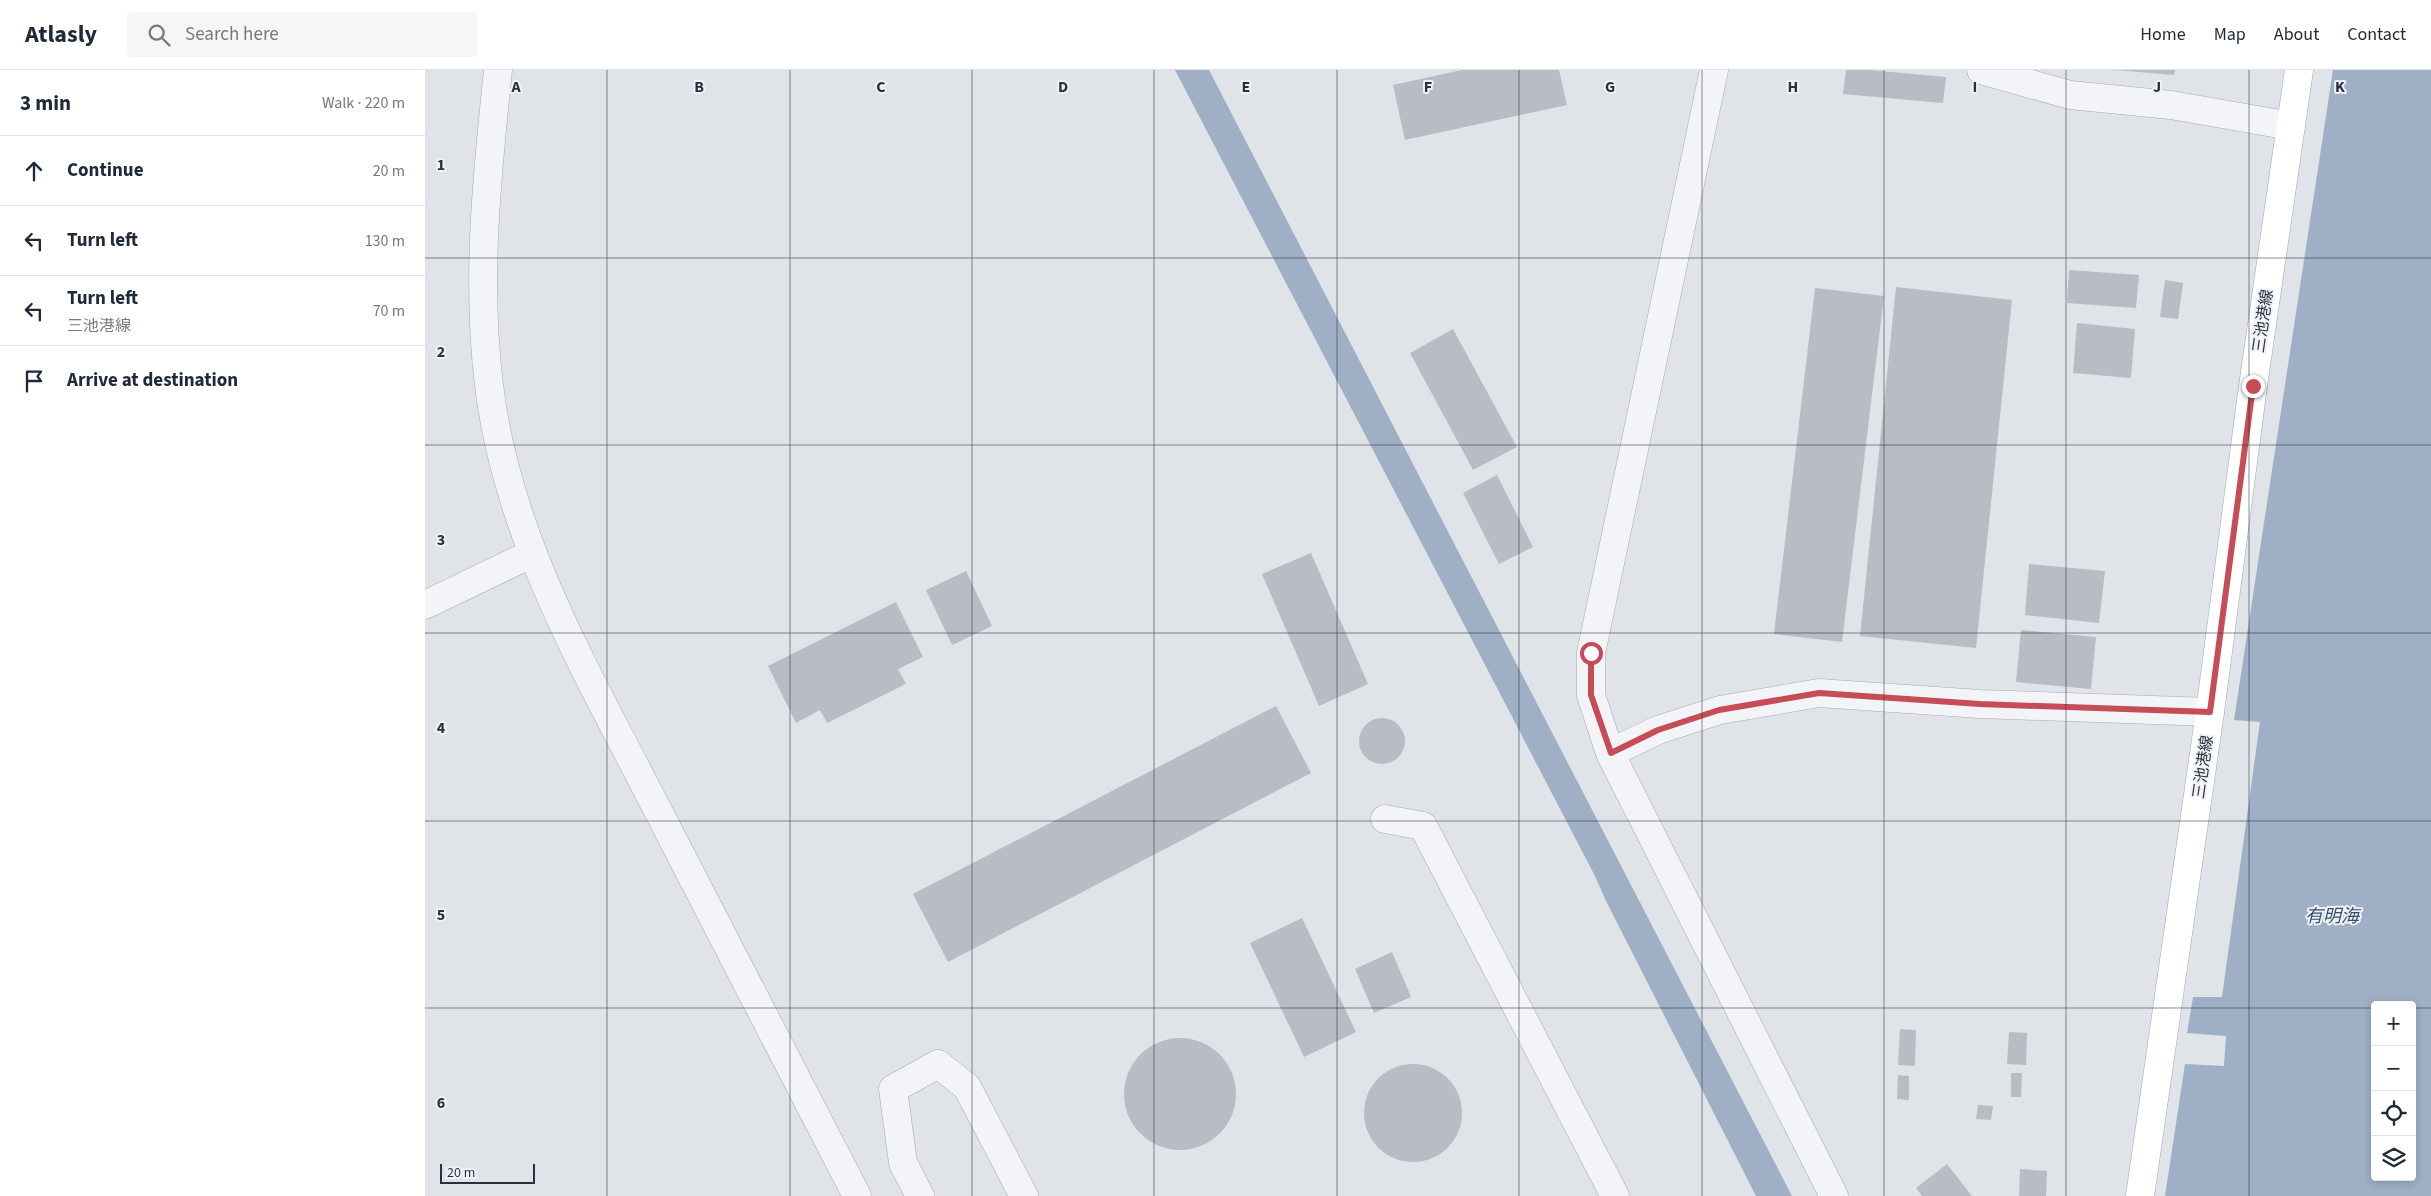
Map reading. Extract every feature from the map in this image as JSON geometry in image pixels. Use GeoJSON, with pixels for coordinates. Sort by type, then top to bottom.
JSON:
{"type":"FeatureCollection","features":[{"type":"Feature","properties":{"kind":"main road","name":"三池港線"},"geometry":{"type":"LineString","coordinates":[[2140,1196],[2210,712],[2253,386],[2299,70]]}},
{"type":"Feature","properties":{"kind":"street"},"geometry":{"type":"LineString","coordinates":[[498,70],[489,158],[483,275],[489,386],[506,477],[542,581],[857,1196]]}},
{"type":"Feature","properties":{"kind":"street"},"geometry":{"type":"LineString","coordinates":[[1714,70],[1591,653],[1591,695],[1611,753],[1834,1196]]}},
{"type":"Feature","properties":{"kind":"street"},"geometry":{"type":"LineString","coordinates":[[1981,70],[2070,95],[2171,105],[2291,126]]}},
{"type":"Feature","properties":{"kind":"street"},"geometry":{"type":"LineString","coordinates":[[425,605],[533,553]]}},
{"type":"Feature","properties":{"kind":"street"},"geometry":{"type":"LineString","coordinates":[[1611,753],[1658,730],[1719,710],[1819,693],[1980,704],[2210,712]]}},
{"type":"Feature","properties":{"kind":"street"},"geometry":{"type":"LineString","coordinates":[[1385,819],[1423,826],[1615,1196]]}},
{"type":"Feature","properties":{"kind":"street"},"geometry":{"type":"LineString","coordinates":[[920,1196],[903,1163],[893,1089],[937,1064],[967,1087],[1024,1196]]}},
{"type":"Feature","properties":{"kind":"water"},"geometry":{"type":"Polygon","coordinates":[[[1175,70],[1209,70],[1792,1196],[1756,1196],[1595,876],[1175,70]]]}},
{"type":"Feature","properties":{"kind":"water","name":"有明海"},"geometry":{"type":"Polygon","coordinates":[[[2333,70],[2431,70],[2431,1196],[2165,1196],[2185,1064],[2224,1066],[2226,1036],[2187,1033],[2193,997],[2222,997],[2260,722],[2234,720],[2333,70]]]}},
{"type":"Feature","properties":{"kind":"building"},"geometry":{"type":"Polygon","coordinates":[[[1462,70],[1559,70],[1567,105],[1405,140],[1393,85],[1462,70]]]}},
{"type":"Feature","properties":{"kind":"building"},"geometry":{"type":"Polygon","coordinates":[[[1846,70],[1870,70],[1946,77],[1943,103],[1843,94],[1846,70]]]}},
{"type":"Feature","properties":{"kind":"building"},"geometry":{"type":"Polygon","coordinates":[[[2116,70],[2175,70],[2174,75],[2116,70]]]}},
{"type":"Feature","properties":{"kind":"building"},"geometry":{"type":"Polygon","coordinates":[[[2069,270],[2139,275],[2136,308],[2067,303],[2069,270]]]}},
{"type":"Feature","properties":{"kind":"building"},"geometry":{"type":"Polygon","coordinates":[[[2165,280],[2183,283],[2178,319],[2160,317],[2165,280]]]}},
{"type":"Feature","properties":{"kind":"building"},"geometry":{"type":"Polygon","coordinates":[[[1896,287],[2012,300],[1976,648],[1860,636],[1896,287]]]}},
{"type":"Feature","properties":{"kind":"building"},"geometry":{"type":"Polygon","coordinates":[[[1815,288],[1884,296],[1842,642],[1774,634],[1815,288]]]}},
{"type":"Feature","properties":{"kind":"building"},"geometry":{"type":"Polygon","coordinates":[[[2077,323],[2135,329],[2131,378],[2073,373],[2077,323]]]}},
{"type":"Feature","properties":{"kind":"building"},"geometry":{"type":"Polygon","coordinates":[[[1453,329],[1517,447],[1473,470],[1410,353],[1453,329]]]}},
{"type":"Feature","properties":{"kind":"building"},"geometry":{"type":"Polygon","coordinates":[[[1497,475],[1533,547],[1499,564],[1463,493],[1497,475]]]}},
{"type":"Feature","properties":{"kind":"building"},"geometry":{"type":"Polygon","coordinates":[[[1311,553],[1368,684],[1319,706],[1262,574],[1311,553]]]}},
{"type":"Feature","properties":{"kind":"building"},"geometry":{"type":"Polygon","coordinates":[[[2029,564],[2105,571],[2099,623],[2025,615],[2029,564]]]}},
{"type":"Feature","properties":{"kind":"building"},"geometry":{"type":"Polygon","coordinates":[[[966,571],[992,626],[952,645],[926,590],[966,571]]]}},
{"type":"Feature","properties":{"kind":"building"},"geometry":{"type":"Polygon","coordinates":[[[896,602],[923,657],[898,669],[906,684],[827,723],[820,710],[796,723],[768,666],[896,602]]]}},
{"type":"Feature","properties":{"kind":"building"},"geometry":{"type":"Polygon","coordinates":[[[2021,630],[2096,637],[2091,689],[2016,682],[2021,630]]]}},
{"type":"Feature","properties":{"kind":"building"},"geometry":{"type":"Polygon","coordinates":[[[1276,706],[1311,773],[948,962],[913,894],[1276,706]]]}},
{"type":"Feature","properties":{"kind":"building"},"geometry":{"type":"Polygon","coordinates":[[[1378,718],[1386,718],[1395,722],[1401,728],[1405,741],[1401,754],[1395,760],[1386,764],[1378,764],[1369,760],[1363,754],[1359,745],[1359,737],[1363,728],[1369,722],[1378,718]]]}},
{"type":"Feature","properties":{"kind":"building"},"geometry":{"type":"Polygon","coordinates":[[[1302,918],[1356,1032],[1304,1057],[1250,943],[1302,918]]]}},
{"type":"Feature","properties":{"kind":"building"},"geometry":{"type":"Polygon","coordinates":[[[1392,952],[1411,997],[1374,1013],[1355,969],[1392,952]]]}},
{"type":"Feature","properties":{"kind":"building"},"geometry":{"type":"Polygon","coordinates":[[[1900,1029],[1916,1030],[1915,1066],[1898,1065],[1900,1029]]]}},
{"type":"Feature","properties":{"kind":"building"},"geometry":{"type":"Polygon","coordinates":[[[2009,1032],[2027,1033],[2026,1065],[2007,1064],[2009,1032]]]}},
{"type":"Feature","properties":{"kind":"building"},"geometry":{"type":"Polygon","coordinates":[[[1180,1038],[1201,1043],[1219,1055],[1231,1073],[1236,1094],[1231,1115],[1219,1133],[1201,1145],[1180,1150],[1159,1145],[1141,1133],[1129,1115],[1124,1094],[1129,1073],[1141,1055],[1159,1043],[1180,1038]]]}},
{"type":"Feature","properties":{"kind":"building"},"geometry":{"type":"Polygon","coordinates":[[[1413,1064],[1423,1065],[1440,1072],[1454,1086],[1461,1103],[1461,1123],[1454,1140],[1440,1154],[1423,1161],[1413,1162],[1403,1161],[1386,1154],[1372,1140],[1365,1123],[1364,1113],[1365,1103],[1372,1086],[1386,1072],[1403,1065],[1413,1064]]]}},
{"type":"Feature","properties":{"kind":"building"},"geometry":{"type":"Polygon","coordinates":[[[2011,1073],[2022,1073],[2021,1097],[2011,1097],[2011,1073]]]}},
{"type":"Feature","properties":{"kind":"building"},"geometry":{"type":"Polygon","coordinates":[[[1898,1075],[1909,1076],[1909,1100],[1897,1099],[1898,1075]]]}},
{"type":"Feature","properties":{"kind":"building"},"geometry":{"type":"Polygon","coordinates":[[[1978,1105],[1993,1106],[1991,1120],[1976,1119],[1978,1105]]]}},
{"type":"Feature","properties":{"kind":"building"},"geometry":{"type":"Polygon","coordinates":[[[1947,1164],[1972,1196],[1922,1196],[1916,1188],[1947,1164]]]}},
{"type":"Feature","properties":{"kind":"building"},"geometry":{"type":"Polygon","coordinates":[[[2020,1169],[2047,1171],[2046,1196],[2019,1196],[2020,1169]]]}},
{"type":"Feature","properties":{"kind":"route"},"geometry":{"type":"LineString","coordinates":[[1591,653],[1591,695],[1611,753],[1658,730],[1719,710],[1819,693],[1980,704],[2210,712],[2253,386]]}}]}
